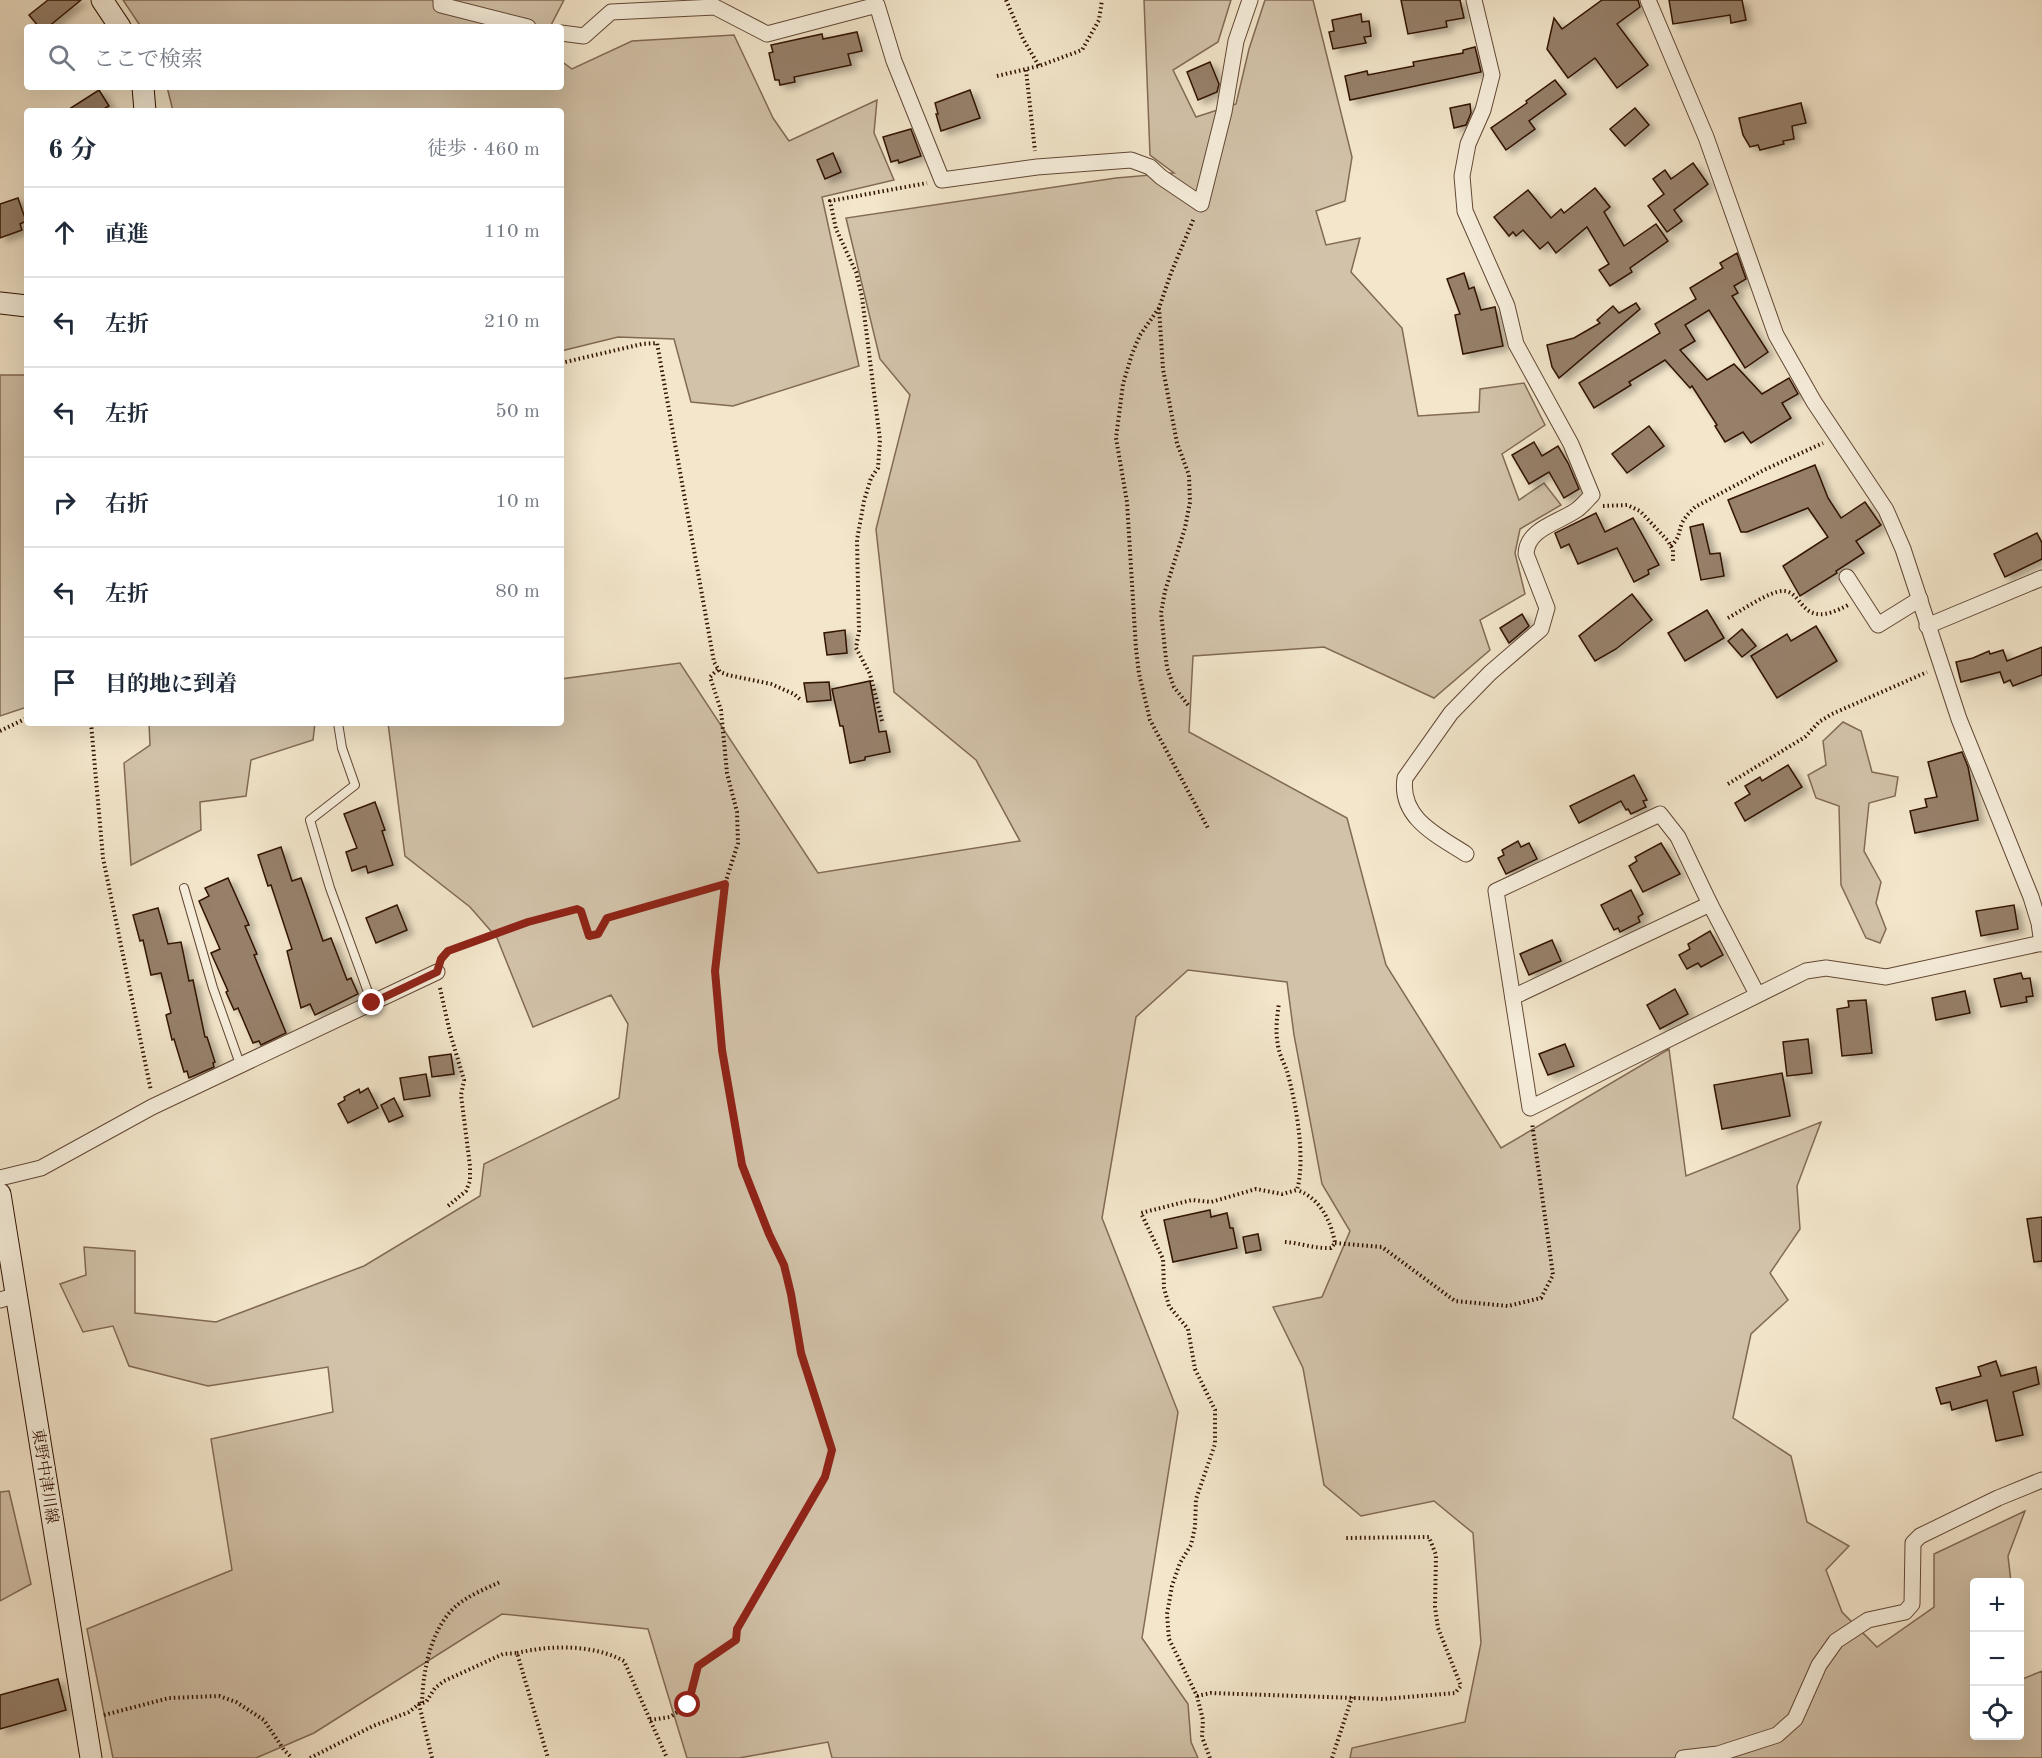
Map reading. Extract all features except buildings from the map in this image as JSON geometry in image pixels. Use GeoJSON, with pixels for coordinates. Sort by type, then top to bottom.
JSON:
{"type":"FeatureCollection","features":[{"type":"Feature","properties":{"kind":"main road"},"geometry":{"type":"LineString","coordinates":[[102,0],[118,24]]}},
{"type":"Feature","properties":{"kind":"main road"},"geometry":{"type":"LineString","coordinates":[[142,90],[145,108]]}},
{"type":"Feature","properties":{"kind":"main road"},"geometry":{"type":"LineString","coordinates":[[0,303],[24,306]]}},
{"type":"Feature","properties":{"kind":"main road","name":"東野中津川線"},"geometry":{"type":"LineString","coordinates":[[0,1194],[8,1297],[91,1758]]}},
{"type":"Feature","properties":{"kind":"street"},"geometry":{"type":"LineString","coordinates":[[441,0],[441,5],[516,24]]}},
{"type":"Feature","properties":{"kind":"street"},"geometry":{"type":"LineString","coordinates":[[564,33],[584,36],[611,12],[715,7],[767,34],[878,4],[894,61],[942,180],[1037,166],[1131,160],[1150,167],[1201,204],[1224,112],[1236,41],[1250,0]]}},
{"type":"Feature","properties":{"kind":"street"},"geometry":{"type":"LineString","coordinates":[[1466,854],[1431,832],[1412,814],[1403,790],[1405,778],[1451,713],[1490,673],[1541,629],[1547,608],[1526,554],[1526,546],[1535,534],[1579,508],[1592,495],[1570,444],[1516,344],[1507,306],[1465,211],[1462,176],[1468,144],[1483,110],[1492,75],[1474,0]]}},
{"type":"Feature","properties":{"kind":"street"},"geometry":{"type":"LineString","coordinates":[[1648,0],[1706,137],[1776,335],[1814,402],[1886,510],[1904,549],[1927,626],[1959,719],[2031,897],[2039,923],[2042,944],[1886,977],[1826,968],[1806,971],[1530,1108],[1496,891],[1660,814],[1678,837],[1757,994]]}},
{"type":"Feature","properties":{"kind":"street"},"geometry":{"type":"LineString","coordinates":[[1847,577],[1878,626],[1920,599]]}},
{"type":"Feature","properties":{"kind":"street"},"geometry":{"type":"LineString","coordinates":[[1927,626],[2042,578]]}},
{"type":"Feature","properties":{"kind":"street"},"geometry":{"type":"LineString","coordinates":[[1513,998],[1710,904]]}},
{"type":"Feature","properties":{"kind":"street"},"geometry":{"type":"LineString","coordinates":[[0,1178],[41,1168],[154,1106],[437,972]]}},
{"type":"Feature","properties":{"kind":"street"},"geometry":{"type":"LineString","coordinates":[[1683,1758],[1718,1754],[1777,1735],[1795,1719],[1819,1665],[1836,1641],[1868,1620],[1905,1612],[1912,1604],[1913,1543],[1920,1536],[1998,1498],[2042,1480]]}},
{"type":"Feature","properties":{"kind":"lane"},"geometry":{"type":"LineString","coordinates":[[338,726],[342,748],[355,784],[310,820],[330,888],[372,1003]]}},
{"type":"Feature","properties":{"kind":"lane"},"geometry":{"type":"LineString","coordinates":[[184,888],[213,988],[240,1064]]}},
{"type":"Feature","properties":{"kind":"path"},"geometry":{"type":"LineString","coordinates":[[1006,0],[1023,39],[1039,66]]}},
{"type":"Feature","properties":{"kind":"path"},"geometry":{"type":"LineString","coordinates":[[998,76],[1039,66],[1082,50],[1099,20],[1102,0]]}},
{"type":"Feature","properties":{"kind":"path"},"geometry":{"type":"LineString","coordinates":[[1026,70],[1037,166]]}},
{"type":"Feature","properties":{"kind":"path"},"geometry":{"type":"LineString","coordinates":[[882,721],[870,674],[856,648],[859,621],[857,540],[864,501],[871,478],[878,468],[880,440],[862,297],[856,272],[836,230],[830,201],[942,180]]}},
{"type":"Feature","properties":{"kind":"path"},"geometry":{"type":"LineString","coordinates":[[1201,204],[1171,273],[1160,308],[1140,335],[1132,354],[1123,384],[1116,438],[1127,502],[1139,674],[1150,720],[1209,830]]}},
{"type":"Feature","properties":{"kind":"path"},"geometry":{"type":"LineString","coordinates":[[1160,308],[1163,369],[1178,443],[1189,475],[1191,502],[1165,591],[1161,613],[1167,668],[1174,687],[1188,705]]}},
{"type":"Feature","properties":{"kind":"path"},"geometry":{"type":"LineString","coordinates":[[564,362],[642,344],[657,343],[714,662],[718,669],[728,675],[748,678],[784,689],[802,701]]}},
{"type":"Feature","properties":{"kind":"path"},"geometry":{"type":"LineString","coordinates":[[1671,546],[1678,539],[1681,525],[1695,507],[1764,470],[1837,437]]}},
{"type":"Feature","properties":{"kind":"path"},"geometry":{"type":"LineString","coordinates":[[1592,495],[1599,504],[1604,506],[1627,506],[1640,511],[1674,550],[1673,561]]}},
{"type":"Feature","properties":{"kind":"path"},"geometry":{"type":"LineString","coordinates":[[1728,618],[1770,595],[1783,591],[1791,594],[1805,610],[1816,614],[1827,615],[1860,598]]}},
{"type":"Feature","properties":{"kind":"path"},"geometry":{"type":"LineString","coordinates":[[1728,784],[1805,737],[1819,722],[1832,714],[1941,666]]}},
{"type":"Feature","properties":{"kind":"path"},"geometry":{"type":"LineString","coordinates":[[650,1720],[670,1717],[688,1705],[698,1666],[736,1640],[737,1629],[825,1477],[832,1450],[801,1353],[784,1265],[769,1234],[742,1165],[722,1050],[715,971],[725,884],[738,843],[738,823],[727,773],[721,710],[710,677],[718,669]]}},
{"type":"Feature","properties":{"kind":"path"},"geometry":{"type":"LineString","coordinates":[[0,730],[24,719]]}},
{"type":"Feature","properties":{"kind":"path"},"geometry":{"type":"LineString","coordinates":[[91,726],[103,858],[154,1106]]}},
{"type":"Feature","properties":{"kind":"path"},"geometry":{"type":"LineString","coordinates":[[448,1206],[466,1191],[470,1181],[470,1166],[461,1095],[464,1080],[450,1033],[437,972],[441,959],[448,951],[528,922],[577,909],[581,911],[589,936],[598,934],[607,918],[725,884]]}},
{"type":"Feature","properties":{"kind":"path"},"geometry":{"type":"LineString","coordinates":[[1279,1003],[1276,1025],[1278,1045],[1299,1124],[1300,1180],[1297,1190]]}},
{"type":"Feature","properties":{"kind":"path"},"geometry":{"type":"LineString","coordinates":[[1335,1243],[1382,1247],[1455,1300],[1508,1306],[1541,1298],[1553,1275],[1530,1108]]}},
{"type":"Feature","properties":{"kind":"path"},"geometry":{"type":"LineString","coordinates":[[1210,1758],[1202,1737],[1203,1720],[1197,1696],[1169,1640],[1167,1614],[1172,1586],[1180,1563],[1191,1545],[1195,1527],[1196,1499],[1215,1444],[1215,1410],[1195,1369],[1188,1329],[1169,1306],[1164,1288],[1163,1259],[1141,1213],[1192,1200],[1211,1202],[1256,1189],[1282,1194],[1297,1190],[1315,1201],[1322,1210],[1335,1243]]}},
{"type":"Feature","properties":{"kind":"path"},"geometry":{"type":"LineString","coordinates":[[1285,1242],[1326,1248],[1331,1248],[1335,1243]]}},
{"type":"Feature","properties":{"kind":"path"},"geometry":{"type":"LineString","coordinates":[[1197,1696],[1210,1693],[1384,1699],[1455,1693],[1461,1686],[1438,1628],[1435,1607],[1436,1555],[1429,1537],[1345,1538]]}},
{"type":"Feature","properties":{"kind":"path"},"geometry":{"type":"LineString","coordinates":[[432,1758],[420,1704],[428,1656],[438,1631],[454,1608],[476,1593],[500,1582]]}},
{"type":"Feature","properties":{"kind":"path"},"geometry":{"type":"LineString","coordinates":[[310,1758],[373,1725],[409,1712],[426,1702],[435,1688],[444,1681],[503,1654],[552,1648],[593,1650],[612,1654],[624,1661],[667,1758]]}},
{"type":"Feature","properties":{"kind":"path"},"geometry":{"type":"LineString","coordinates":[[517,1653],[548,1758]]}},
{"type":"Feature","properties":{"kind":"path"},"geometry":{"type":"LineString","coordinates":[[85,1718],[169,1698],[219,1696],[236,1702],[264,1720],[292,1758]]}},
{"type":"Feature","properties":{"kind":"path"},"geometry":{"type":"LineString","coordinates":[[1332,1758],[1352,1697]]}},
{"type":"Feature","properties":{"kind":"shaded area"},"geometry":{"type":"Polygon","coordinates":[[[123,0],[564,0],[552,24],[139,24],[123,0]]]}},
{"type":"Feature","properties":{"kind":"shaded area"},"geometry":{"type":"Polygon","coordinates":[[[1144,0],[1231,0],[1218,42],[1173,70],[1196,117],[1236,104],[1249,49],[1265,0],[1313,0],[1352,157],[1345,201],[1316,211],[1326,245],[1360,238],[1351,272],[1402,328],[1418,416],[1479,412],[1480,389],[1524,383],[1545,425],[1502,454],[1519,500],[1544,483],[1561,505],[1520,529],[1515,553],[1525,594],[1480,620],[1490,650],[1434,698],[1324,647],[1193,656],[1189,732],[1347,818],[1386,965],[1501,1148],[1669,1049],[1686,1176],[1821,1122],[1797,1186],[1800,1229],[1770,1273],[1788,1300],[1751,1334],[1733,1418],[1791,1456],[1807,1522],[1849,1546],[1826,1570],[1842,1612],[1877,1647],[1934,1607],[1934,1554],[2025,1511],[2008,1556],[2011,1578],[1970,1578],[1970,1740],[2024,1740],[2024,1678],[2042,1671],[2042,1758],[1350,1758],[1352,1748],[1465,1722],[1481,1643],[1473,1533],[1434,1501],[1361,1516],[1324,1485],[1303,1368],[1273,1307],[1322,1297],[1350,1231],[1322,1184],[1294,1035],[1287,982],[1188,970],[1136,1017],[1102,1218],[1178,1412],[1142,1638],[1188,1704],[1191,1742],[1198,1758],[832,1758],[828,1742],[739,1758],[687,1758],[648,1629],[502,1614],[314,1733],[256,1758],[113,1758],[87,1629],[232,1570],[211,1439],[333,1412],[328,1367],[208,1386],[129,1366],[113,1326],[83,1332],[60,1284],[86,1275],[84,1247],[135,1251],[135,1313],[216,1322],[364,1266],[480,1196],[484,1164],[619,1098],[628,1024],[611,995],[533,1027],[497,938],[470,907],[405,856],[388,726],[564,726],[564,679],[680,663],[818,873],[1020,841],[976,760],[894,692],[876,529],[910,395],[880,359],[846,218],[1116,178],[1174,173],[1150,155],[1144,0]]]}},
{"type":"Feature","properties":{"kind":"shaded area"},"geometry":{"type":"Polygon","coordinates":[[[734,35],[773,118],[789,141],[877,100],[874,133],[894,180],[822,197],[859,366],[733,406],[691,402],[674,339],[618,337],[564,350],[564,108],[172,108],[168,90],[564,90],[564,63],[572,69],[632,41],[734,35]]]}},
{"type":"Feature","properties":{"kind":"shaded area"},"geometry":{"type":"Polygon","coordinates":[[[0,375],[24,375],[24,708],[0,716],[0,375]]]}},
{"type":"Feature","properties":{"kind":"shaded area"},"geometry":{"type":"Polygon","coordinates":[[[1843,722],[1861,731],[1872,772],[1898,777],[1895,796],[1869,803],[1864,851],[1881,882],[1876,903],[1886,929],[1880,943],[1866,938],[1841,885],[1839,806],[1816,798],[1808,775],[1826,765],[1823,741],[1843,722]]]}},
{"type":"Feature","properties":{"kind":"shaded area"},"geometry":{"type":"Polygon","coordinates":[[[149,726],[315,726],[313,740],[251,760],[246,796],[200,802],[201,830],[131,865],[124,763],[150,745],[149,726]]]}},
{"type":"Feature","properties":{"kind":"shaded area"},"geometry":{"type":"Polygon","coordinates":[[[9,1491],[31,1584],[0,1601],[0,1492],[9,1491]]]}},
{"type":"Feature","properties":{"kind":"route"},"geometry":{"type":"LineString","coordinates":[[372,1003],[437,972],[441,959],[448,951],[528,922],[577,909],[581,911],[589,936],[598,934],[607,918],[725,884],[720,910],[715,971],[722,1050],[742,1165],[769,1234],[784,1265],[801,1353],[832,1450],[825,1477],[737,1629],[736,1640],[698,1666],[688,1705]]}}]}
